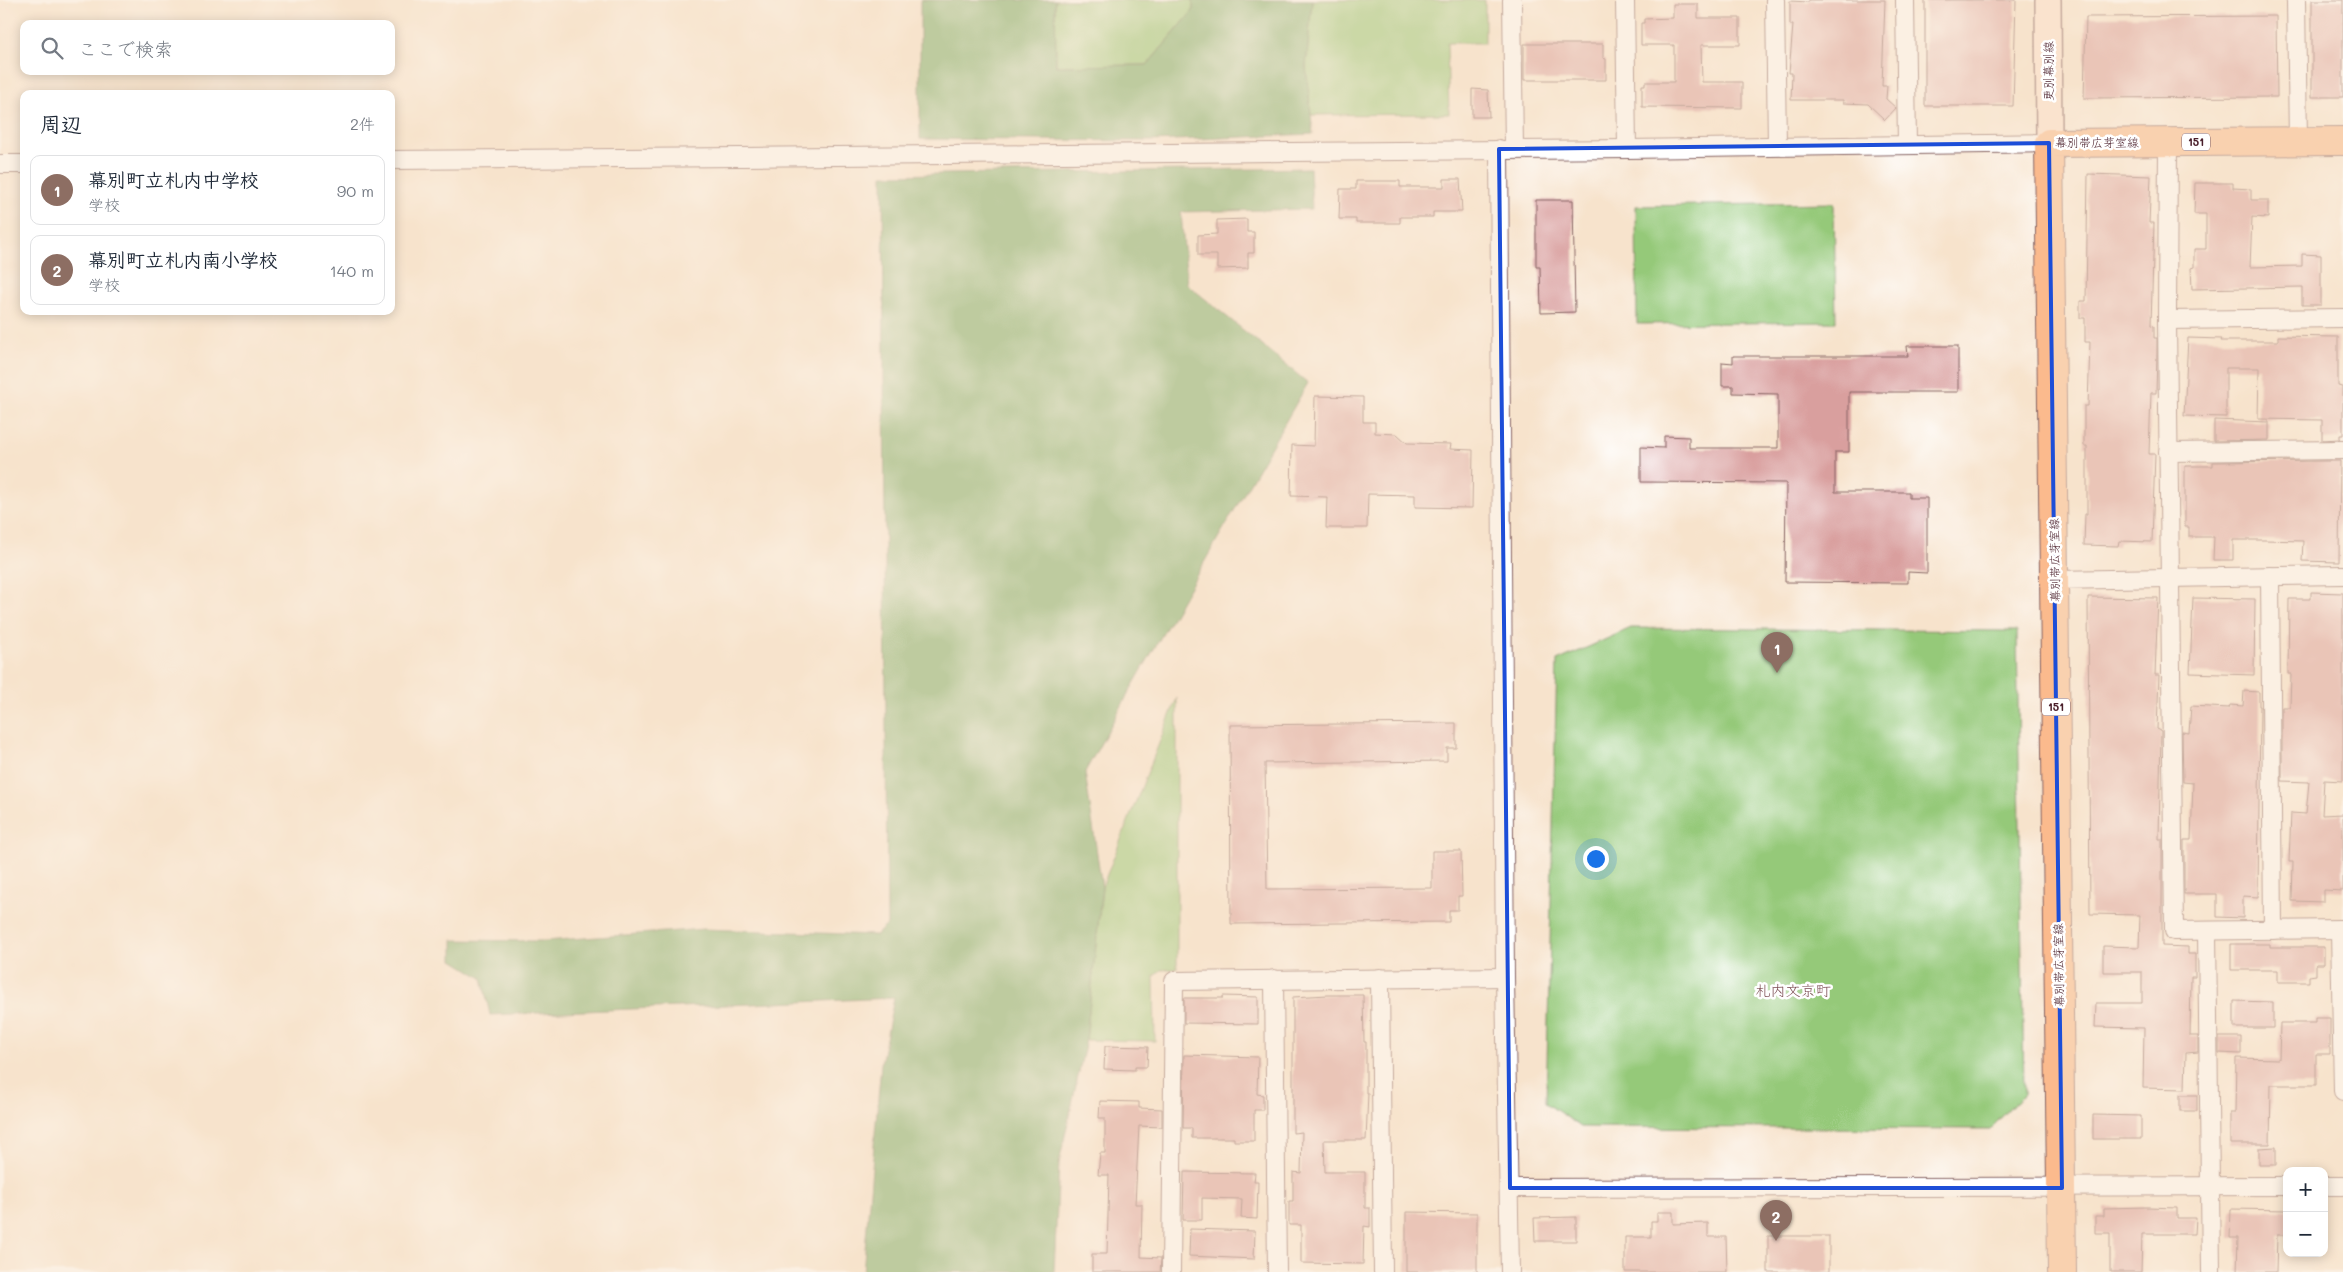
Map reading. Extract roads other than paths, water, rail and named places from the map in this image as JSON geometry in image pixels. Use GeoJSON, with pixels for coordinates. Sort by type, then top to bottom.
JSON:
{"type":"FeatureCollection","features":[{"type":"Feature","properties":{"kind":"main road","name":"更別幕別線"},"geometry":{"type":"LineString","coordinates":[[2048,0],[2049,143]]}},
{"type":"Feature","properties":{"kind":"main road","name":"幕別帯広芽室線"},"geometry":{"type":"LineString","coordinates":[[2062,1272],[2049,143],[2343,141]]}},
{"type":"Feature","properties":{"kind":"street"},"geometry":{"type":"LineString","coordinates":[[1510,1272],[1505,977],[1506,149],[1512,0]]}},
{"type":"Feature","properties":{"kind":"street"},"geometry":{"type":"LineString","coordinates":[[1625,0],[1627,149]]}},
{"type":"Feature","properties":{"kind":"street"},"geometry":{"type":"LineString","coordinates":[[1775,0],[1777,146]]}},
{"type":"Feature","properties":{"kind":"street"},"geometry":{"type":"LineString","coordinates":[[1905,0],[1907,146]]}},
{"type":"Feature","properties":{"kind":"street"},"geometry":{"type":"LineString","coordinates":[[2296,0],[2298,141]]}},
{"type":"Feature","properties":{"kind":"street"},"geometry":{"type":"LineString","coordinates":[[395,160],[1627,149],[2049,143]]}},
{"type":"Feature","properties":{"kind":"street"},"geometry":{"type":"LineString","coordinates":[[2168,143],[2168,452],[2174,931],[2341,930],[2343,1091]]}},
{"type":"Feature","properties":{"kind":"street"},"geometry":{"type":"LineString","coordinates":[[0,164],[20,164]]}},
{"type":"Feature","properties":{"kind":"street"},"geometry":{"type":"LineString","coordinates":[[2167,320],[2343,318]]}},
{"type":"Feature","properties":{"kind":"street"},"geometry":{"type":"LineString","coordinates":[[2168,452],[2343,450]]}},
{"type":"Feature","properties":{"kind":"street"},"geometry":{"type":"LineString","coordinates":[[2055,580],[2343,575]]}},
{"type":"Feature","properties":{"kind":"street"},"geometry":{"type":"LineString","coordinates":[[2270,576],[2273,930]]}},
{"type":"Feature","properties":{"kind":"street"},"geometry":{"type":"LineString","coordinates":[[2207,931],[2211,1272]]}},
{"type":"Feature","properties":{"kind":"street"},"geometry":{"type":"LineString","coordinates":[[1171,1272],[1174,980],[1505,977]]}},
{"type":"Feature","properties":{"kind":"street"},"geometry":{"type":"LineString","coordinates":[[1380,978],[1383,1272]]}},
{"type":"Feature","properties":{"kind":"street"},"geometry":{"type":"LineString","coordinates":[[1274,980],[1277,1272]]}},
{"type":"Feature","properties":{"kind":"street"},"geometry":{"type":"LineString","coordinates":[[1510,1188],[2283,1186]]}},
{"type":"Feature","properties":{"kind":"street"},"geometry":{"type":"LineString","coordinates":[[2328,1186],[2343,1186]]}},
{"type":"Feature","properties":{"kind":"place","name":"幕別町立札内中学校"},"geometry":{"type":"Point","coordinates":[1777,673]}},
{"type":"Feature","properties":{"kind":"place","name":"幕別町立札内南小学校"},"geometry":{"type":"Point","coordinates":[1776,1241]}},
{"type":"Feature","properties":{"kind":"district","name":"札内文京町"},"geometry":{"type":"Point","coordinates":[1793,991]}}]}
